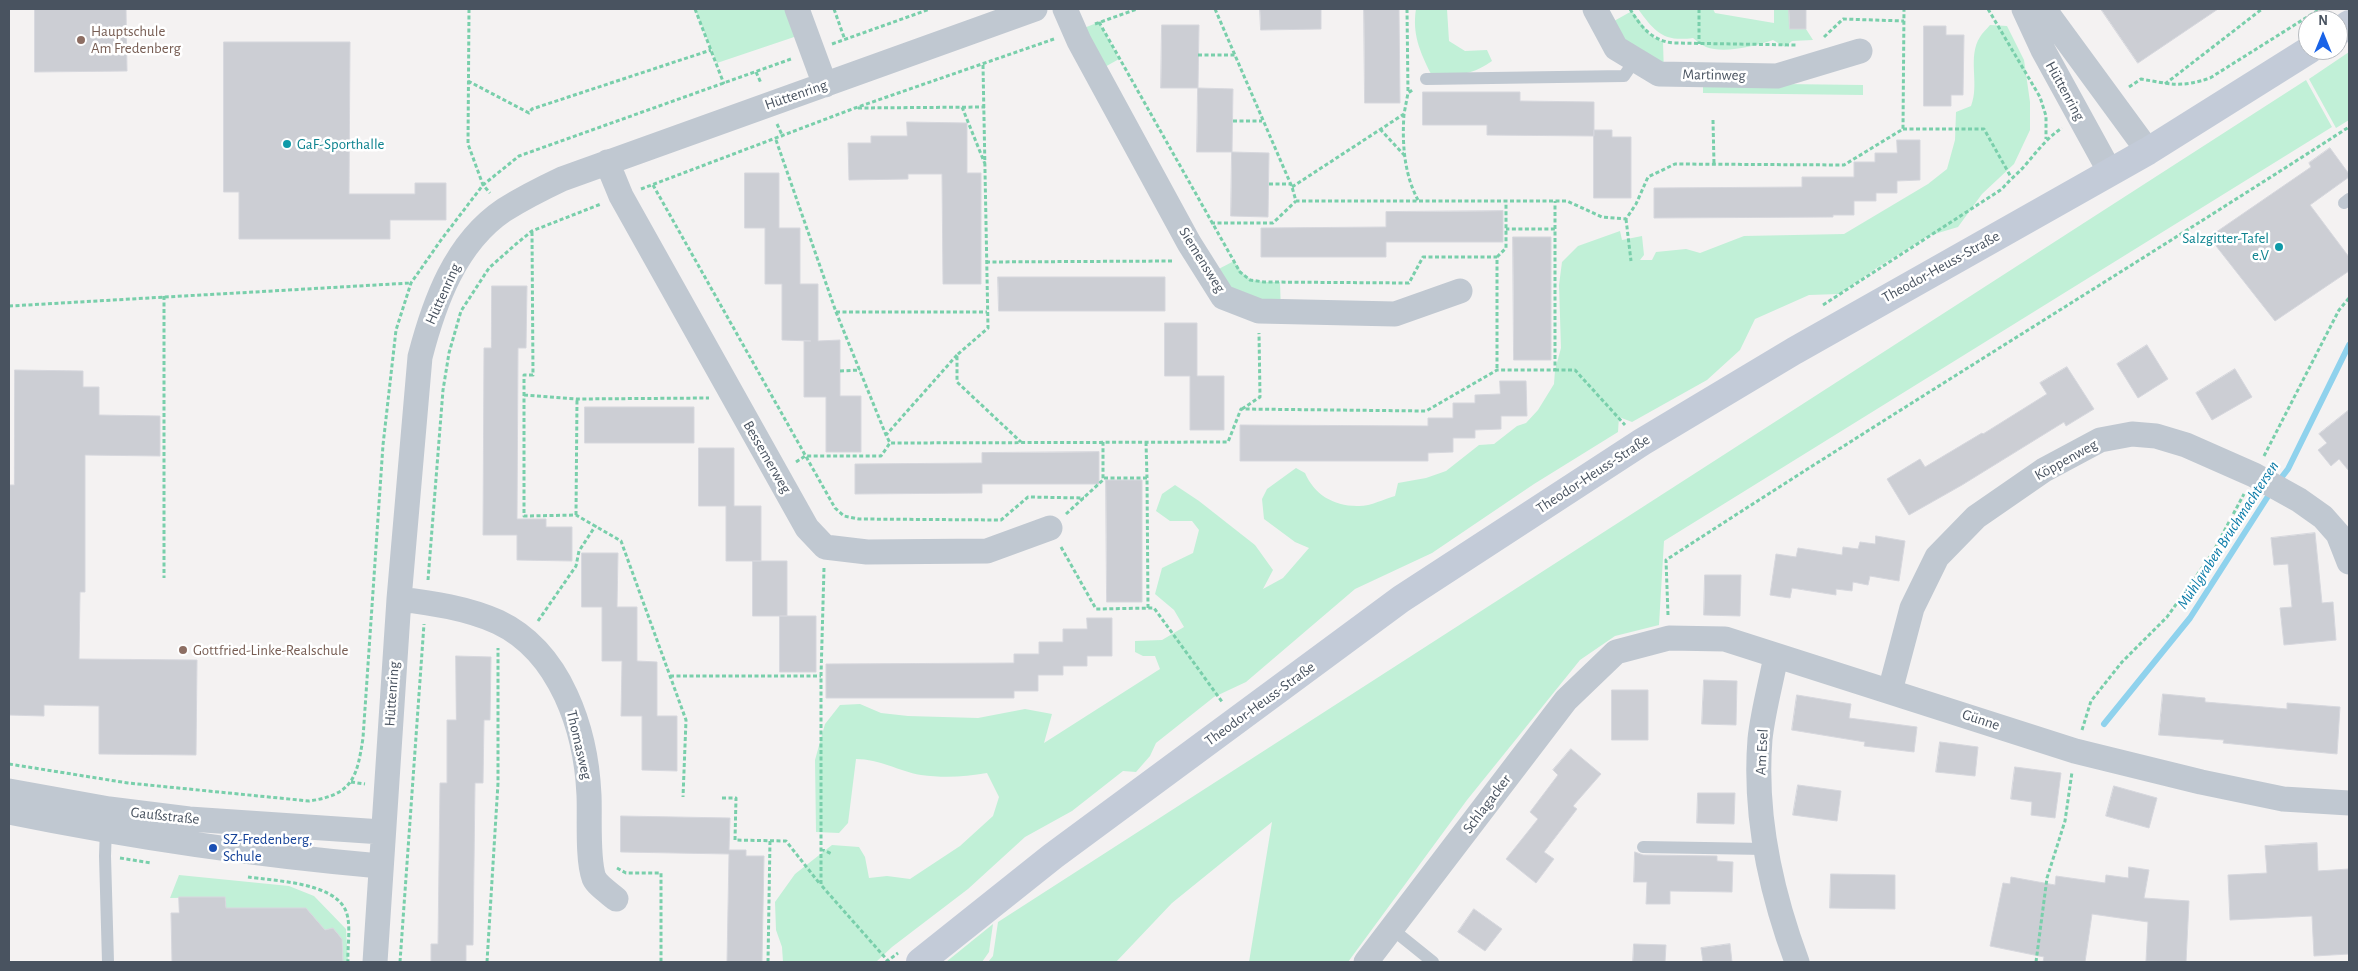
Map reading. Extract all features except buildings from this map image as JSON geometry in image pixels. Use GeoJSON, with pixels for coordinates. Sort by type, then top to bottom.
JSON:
{"type":"FeatureCollection","features":[{"type":"Feature","properties":{"kind":"street"},"geometry":{"type":"LineString","coordinates":[[797,9],[825,85]]}},
{"type":"Feature","properties":{"kind":"street","name":"Hüttenring"},"geometry":{"type":"LineString","coordinates":[[375,962],[382,832],[399,599],[420,357],[429,323],[442,290],[460,257],[480,232],[503,211],[541,189],[607,162],[1035,9]]}},
{"type":"Feature","properties":{"kind":"street","name":"Siemensweg"},"geometry":{"type":"LineString","coordinates":[[1065,9],[1074,32],[1196,253],[1223,296],[1259,311],[1395,314],[1460,291]]}},
{"type":"Feature","properties":{"kind":"street","name":"Martinweg"},"geometry":{"type":"LineString","coordinates":[[1595,9],[1616,48],[1659,74],[1777,76],[1860,51]]}},
{"type":"Feature","properties":{"kind":"street","name":"Hüttenring"},"geometry":{"type":"LineString","coordinates":[[2024,9],[2043,50],[2110,172]]}},
{"type":"Feature","properties":{"kind":"street","name":"Hüttenring"},"geometry":{"type":"LineString","coordinates":[[2044,9],[2148,151]]}},
{"type":"Feature","properties":{"kind":"street","name":"Theodor-Heuss-Straße"},"geometry":{"type":"LineString","coordinates":[[920,962],[1053,856],[1410,594],[1642,442],[1794,351],[2148,151],[2298,57]]}},
{"type":"Feature","properties":{"kind":"street","name":"Bessemerweg"},"geometry":{"type":"LineString","coordinates":[[607,162],[621,196],[776,474],[807,528],[825,547]]}},
{"type":"Feature","properties":{"kind":"street","name":"Köppenweg"},"geometry":{"type":"LineString","coordinates":[[1890,691],[1912,608],[1937,557],[1976,517],[2044,470],[2100,440],[2132,434],[2156,436],[2186,446],[2254,475],[2299,500],[2323,517],[2338,534],[2349,562]]}},
{"type":"Feature","properties":{"kind":"street"},"geometry":{"type":"LineString","coordinates":[[825,547],[867,552],[988,551],[1050,528]]}},
{"type":"Feature","properties":{"kind":"street","name":"Thomasweg"},"geometry":{"type":"LineString","coordinates":[[399,599],[454,608],[498,622],[524,640],[557,677],[577,725],[588,785],[591,866],[594,880],[616,899]]}},
{"type":"Feature","properties":{"kind":"street","name":"Günne"},"geometry":{"type":"LineString","coordinates":[[1616,652],[1669,638],[1725,639],[2075,751],[2201,782],[2283,799],[2349,803]]}},
{"type":"Feature","properties":{"kind":"street","name":"Schlagacker"},"geometry":{"type":"LineString","coordinates":[[1366,962],[1566,700],[1616,652]]}},
{"type":"Feature","properties":{"kind":"street","name":"Am Esel"},"geometry":{"type":"LineString","coordinates":[[1776,656],[1760,738],[1760,794],[1766,849],[1780,915],[1797,962]]}},
{"type":"Feature","properties":{"kind":"street","name":"Gaußstraße"},"geometry":{"type":"LineString","coordinates":[[9,791],[107,821],[250,853],[380,866]]}},
{"type":"Feature","properties":{"kind":"street","name":"Gaußstraße"},"geometry":{"type":"LineString","coordinates":[[9,812],[107,821],[190,819],[382,832]]}},
{"type":"Feature","properties":{"kind":"lane"},"geometry":{"type":"LineString","coordinates":[[1426,79],[1624,76],[1635,60]]}},
{"type":"Feature","properties":{"kind":"lane"},"geometry":{"type":"LineString","coordinates":[[107,821],[105,856],[108,962]]}},
{"type":"Feature","properties":{"kind":"lane"},"geometry":{"type":"LineString","coordinates":[[1644,847],[1766,849]]}},
{"type":"Feature","properties":{"kind":"lane"},"geometry":{"type":"LineString","coordinates":[[1392,928],[1433,962]]}},
{"type":"Feature","properties":{"kind":"path"},"geometry":{"type":"LineString","coordinates":[[469,9],[468,144],[484,185],[503,211]]}},
{"type":"Feature","properties":{"kind":"path"},"geometry":{"type":"LineString","coordinates":[[695,9],[724,84]]}},
{"type":"Feature","properties":{"kind":"path"},"geometry":{"type":"LineString","coordinates":[[834,9],[845,40]]}},
{"type":"Feature","properties":{"kind":"path"},"geometry":{"type":"LineString","coordinates":[[9,764],[128,783],[309,801],[322,799],[345,788],[356,774],[359,762],[384,436],[396,330],[411,283],[441,240],[484,185],[519,156],[930,9]]}},
{"type":"Feature","properties":{"kind":"path"},"geometry":{"type":"LineString","coordinates":[[400,962],[426,602],[444,390],[449,353],[458,319],[461,311],[489,268],[532,231],[621,196],[776,140],[855,108],[984,65],[1136,9]]}},
{"type":"Feature","properties":{"kind":"path"},"geometry":{"type":"LineString","coordinates":[[1215,9],[1262,121],[1292,186],[1296,201]]}},
{"type":"Feature","properties":{"kind":"path"},"geometry":{"type":"LineString","coordinates":[[1407,9],[1408,93],[1404,114],[1403,137],[1411,186],[1418,200]]}},
{"type":"Feature","properties":{"kind":"path"},"geometry":{"type":"LineString","coordinates":[[1630,9],[1651,36],[1660,41],[1699,44],[1804,45]]}},
{"type":"Feature","properties":{"kind":"path"},"geometry":{"type":"LineString","coordinates":[[1698,9],[1699,44]]}},
{"type":"Feature","properties":{"kind":"path"},"geometry":{"type":"LineString","coordinates":[[1903,130],[1904,9]]}},
{"type":"Feature","properties":{"kind":"path"},"geometry":{"type":"LineString","coordinates":[[1632,261],[1626,219],[1636,204],[1648,177],[1675,164],[1844,165],[1903,130],[1984,129],[2011,177],[2026,164],[2046,139],[2046,116],[2040,97],[1988,9]]}},
{"type":"Feature","properties":{"kind":"path"},"geometry":{"type":"LineString","coordinates":[[2165,84],[2262,9]]}},
{"type":"Feature","properties":{"kind":"path"},"geometry":{"type":"LineString","coordinates":[[2141,80],[2165,84],[2190,85],[2210,78],[2320,9]]}},
{"type":"Feature","properties":{"kind":"path"},"geometry":{"type":"LineString","coordinates":[[1820,40],[1843,19],[1904,21]]}},
{"type":"Feature","properties":{"kind":"path"},"geometry":{"type":"LineString","coordinates":[[1099,22],[1240,272],[1250,280],[1264,282],[1409,283],[1423,257],[1497,257],[1506,248],[1506,200]]}},
{"type":"Feature","properties":{"kind":"path"},"geometry":{"type":"LineString","coordinates":[[468,81],[529,113],[532,109],[711,50]]}},
{"type":"Feature","properties":{"kind":"path"},"geometry":{"type":"LineString","coordinates":[[1198,55],[1235,56]]}},
{"type":"Feature","properties":{"kind":"path"},"geometry":{"type":"LineString","coordinates":[[886,435],[956,355],[988,328],[984,65]]}},
{"type":"Feature","properties":{"kind":"path"},"geometry":{"type":"LineString","coordinates":[[1408,93],[1426,79]]}},
{"type":"Feature","properties":{"kind":"path"},"geometry":{"type":"LineString","coordinates":[[962,107],[987,167]]}},
{"type":"Feature","properties":{"kind":"path"},"geometry":{"type":"LineString","coordinates":[[855,108],[985,107]]}},
{"type":"Feature","properties":{"kind":"path"},"geometry":{"type":"LineString","coordinates":[[1269,184],[1292,186],[1404,114]]}},
{"type":"Feature","properties":{"kind":"path"},"geometry":{"type":"LineString","coordinates":[[1713,120],[1714,164]]}},
{"type":"Feature","properties":{"kind":"path"},"geometry":{"type":"LineString","coordinates":[[1233,121],[1262,121]]}},
{"type":"Feature","properties":{"kind":"path"},"geometry":{"type":"LineString","coordinates":[[1669,638],[1666,560],[2349,127]]}},
{"type":"Feature","properties":{"kind":"path"},"geometry":{"type":"LineString","coordinates":[[1380,129],[1405,156]]}},
{"type":"Feature","properties":{"kind":"path"},"geometry":{"type":"LineString","coordinates":[[776,140],[836,312],[890,443]]}},
{"type":"Feature","properties":{"kind":"path"},"geometry":{"type":"LineString","coordinates":[[653,185],[834,508],[844,516],[859,520],[1000,520],[1028,497],[1084,498]]}},
{"type":"Feature","properties":{"kind":"path"},"geometry":{"type":"LineString","coordinates":[[1211,222],[1273,222],[1296,201],[1418,200],[1567,201],[1602,217],[1626,219]]}},
{"type":"Feature","properties":{"kind":"path"},"geometry":{"type":"LineString","coordinates":[[1555,201],[1555,370]]}},
{"type":"Feature","properties":{"kind":"path"},"geometry":{"type":"LineString","coordinates":[[1506,230],[1555,230]]}},
{"type":"Feature","properties":{"kind":"path"},"geometry":{"type":"LineString","coordinates":[[532,231],[533,375],[524,375],[524,516],[576,515],[621,541],[686,720],[683,797]]}},
{"type":"Feature","properties":{"kind":"path"},"geometry":{"type":"LineString","coordinates":[[986,262],[1182,261],[1196,253]]}},
{"type":"Feature","properties":{"kind":"path"},"geometry":{"type":"LineString","coordinates":[[1497,257],[1497,370]]}},
{"type":"Feature","properties":{"kind":"path"},"geometry":{"type":"LineString","coordinates":[[9,306],[411,283]]}},
{"type":"Feature","properties":{"kind":"path"},"geometry":{"type":"LineString","coordinates":[[164,296],[164,578]]}},
{"type":"Feature","properties":{"kind":"path"},"geometry":{"type":"LineString","coordinates":[[2036,962],[2047,878],[2065,821],[2075,751],[2091,701],[2122,662],[2167,617],[2212,554],[2339,310],[2349,298]]}},
{"type":"Feature","properties":{"kind":"path"},"geometry":{"type":"LineString","coordinates":[[890,443],[1228,442],[1241,409],[1260,396],[1259,311]]}},
{"type":"Feature","properties":{"kind":"path"},"geometry":{"type":"LineString","coordinates":[[836,312],[987,312]]}},
{"type":"Feature","properties":{"kind":"path"},"geometry":{"type":"LineString","coordinates":[[956,355],[957,382],[1022,442]]}},
{"type":"Feature","properties":{"kind":"path"},"geometry":{"type":"LineString","coordinates":[[840,371],[860,370]]}},
{"type":"Feature","properties":{"kind":"path"},"geometry":{"type":"LineString","coordinates":[[1241,409],[1426,411],[1497,370],[1575,370],[1629,430]]}},
{"type":"Feature","properties":{"kind":"path"},"geometry":{"type":"LineString","coordinates":[[524,395],[578,399],[734,398]]}},
{"type":"Feature","properties":{"kind":"path"},"geometry":{"type":"LineString","coordinates":[[576,515],[578,399]]}},
{"type":"Feature","properties":{"kind":"path"},"geometry":{"type":"LineString","coordinates":[[1103,442],[1104,478],[1101,484],[1050,528],[1096,609],[1154,608],[1224,703]]}},
{"type":"Feature","properties":{"kind":"path"},"geometry":{"type":"LineString","coordinates":[[1146,442],[1148,608]]}},
{"type":"Feature","properties":{"kind":"path"},"geometry":{"type":"LineString","coordinates":[[776,474],[805,456],[881,456],[890,443]]}},
{"type":"Feature","properties":{"kind":"path"},"geometry":{"type":"LineString","coordinates":[[1104,478],[1147,478]]}},
{"type":"Feature","properties":{"kind":"path"},"geometry":{"type":"LineString","coordinates":[[524,640],[576,566],[579,551],[596,525]]}},
{"type":"Feature","properties":{"kind":"path"},"geometry":{"type":"LineString","coordinates":[[822,885],[821,676],[825,547]]}},
{"type":"Feature","properties":{"kind":"path"},"geometry":{"type":"LineString","coordinates":[[487,962],[498,783],[498,622]]}},
{"type":"Feature","properties":{"kind":"path"},"geometry":{"type":"LineString","coordinates":[[670,676],[821,676]]}},
{"type":"Feature","properties":{"kind":"path"},"geometry":{"type":"LineString","coordinates":[[722,798],[736,798],[735,840],[786,841],[888,961],[886,962]]}},
{"type":"Feature","properties":{"kind":"path"},"geometry":{"type":"LineString","coordinates":[[768,962],[770,840]]}},
{"type":"Feature","properties":{"kind":"path"},"geometry":{"type":"LineString","coordinates":[[821,849],[832,854]]}},
{"type":"Feature","properties":{"kind":"path"},"geometry":{"type":"LineString","coordinates":[[612,866],[626,873],[661,873],[661,962]]}},
{"type":"Feature","properties":{"kind":"path"},"geometry":{"type":"LineString","coordinates":[[302,884],[330,895],[345,909],[348,923],[348,962]]}},
{"type":"Feature","properties":{"kind":"green space"},"geometry":{"type":"Polygon","coordinates":[[[695,9],[797,9],[806,33],[717,63],[695,9]]]}},
{"type":"Feature","properties":{"kind":"green space"},"geometry":{"type":"Polygon","coordinates":[[[1416,9],[1447,9],[1449,41],[1465,51],[1487,50],[1492,61],[1477,70],[1463,74],[1431,74],[1423,58],[1416,35],[1416,9]]]}},
{"type":"Feature","properties":{"kind":"green space"},"geometry":{"type":"Polygon","coordinates":[[[1638,9],[1713,9],[1715,13],[1774,23],[1774,9],[1789,9],[1790,29],[1806,29],[1813,40],[1792,41],[1785,47],[1773,40],[1740,48],[1713,49],[1706,47],[1693,38],[1674,38],[1661,34],[1638,9]]]}},
{"type":"Feature","properties":{"kind":"green space"},"geometry":{"type":"Polygon","coordinates":[[[1632,11],[1651,36],[1663,42],[1664,75],[1605,26],[1632,11]]]}},
{"type":"Feature","properties":{"kind":"green space"},"geometry":{"type":"Polygon","coordinates":[[[1099,22],[1119,59],[1096,72],[1074,32],[1099,22]]]}},
{"type":"Feature","properties":{"kind":"green space"},"geometry":{"type":"Polygon","coordinates":[[[1990,25],[2007,26],[2024,60],[2030,102],[2030,130],[2014,164],[1982,194],[1958,227],[1928,236],[1839,294],[1809,295],[1755,319],[1740,350],[1707,380],[1632,422],[1619,417],[1618,432],[1534,484],[1432,553],[1355,589],[1246,682],[1214,697],[1156,743],[1150,756],[1136,772],[1123,771],[1072,811],[1025,837],[968,889],[892,947],[876,962],[783,962],[782,947],[776,930],[775,902],[795,874],[832,845],[859,847],[865,857],[869,878],[887,876],[910,879],[960,846],[993,816],[999,797],[987,773],[954,777],[929,776],[873,761],[856,759],[848,823],[839,833],[816,832],[815,760],[825,724],[840,705],[860,704],[881,713],[908,716],[978,718],[1025,709],[1052,714],[1044,743],[1160,669],[1155,656],[1143,656],[1135,652],[1135,641],[1162,640],[1184,627],[1174,610],[1155,594],[1162,568],[1193,553],[1199,530],[1192,521],[1170,521],[1156,511],[1162,494],[1175,485],[1199,501],[1255,545],[1273,570],[1263,589],[1283,578],[1309,548],[1295,542],[1264,519],[1262,499],[1267,489],[1296,468],[1305,473],[1319,493],[1325,497],[1340,504],[1362,506],[1395,496],[1398,483],[1426,478],[1446,471],[1479,445],[1494,444],[1517,426],[1526,423],[1538,410],[1554,384],[1555,370],[1561,348],[1559,285],[1562,262],[1578,246],[1620,231],[1622,240],[1642,236],[1644,255],[1640,260],[1652,260],[1656,252],[1686,249],[1700,253],[1744,236],[1844,234],[1928,184],[1947,169],[1955,140],[1956,112],[1971,106],[1973,98],[1974,53],[1976,45],[1990,25]]]}},
{"type":"Feature","properties":{"kind":"green space"},"geometry":{"type":"Polygon","coordinates":[[[2348,53],[2349,120],[2336,128],[2309,79],[2337,60],[2348,60],[2348,53]]]}},
{"type":"Feature","properties":{"kind":"green space"},"geometry":{"type":"Polygon","coordinates":[[[2306,80],[2332,127],[1664,541],[1659,625],[1615,636],[1580,660],[1467,800],[1348,962],[1249,962],[1272,822],[1172,903],[1116,962],[988,962],[993,956],[998,922],[2306,80]]]}},
{"type":"Feature","properties":{"kind":"green space"},"geometry":{"type":"Polygon","coordinates":[[[1703,83],[1863,85],[1863,95],[1703,93],[1703,83]]]}},
{"type":"Feature","properties":{"kind":"green space"},"geometry":{"type":"Polygon","coordinates":[[[1234,261],[1243,274],[1253,280],[1280,282],[1281,313],[1259,311],[1209,274],[1234,261]]]}},
{"type":"Feature","properties":{"kind":"green space"},"geometry":{"type":"Polygon","coordinates":[[[179,875],[289,886],[314,896],[346,929],[348,962],[343,962],[342,939],[333,928],[325,930],[306,908],[226,908],[225,897],[170,898],[179,875]]]}},
{"type":"Feature","properties":{"kind":"green space"},"geometry":{"type":"Polygon","coordinates":[[[993,924],[989,952],[982,962],[946,962],[993,924]]]}},
{"type":"Feature","properties":{"kind":"waterway","name":"Mühlgraben Bruchmachtersen"},"geometry":{"type":"LineString","coordinates":[[2278,482],[2288,469],[2349,345]]}},
{"type":"Feature","properties":{"kind":"waterway","name":"Mühlgraben Bruchmachtersen"},"geometry":{"type":"LineString","coordinates":[[2104,724],[2190,618],[2272,490]]}},
{"type":"Feature","properties":{"kind":"place","name":"Hauptschule Am Fredenberg"},"geometry":{"type":"Point","coordinates":[81,40]}},
{"type":"Feature","properties":{"kind":"place","name":"GaF-Sporthalle"},"geometry":{"type":"Point","coordinates":[287,144]}},
{"type":"Feature","properties":{"kind":"place","name":"Salzgitter-Tafel e.V"},"geometry":{"type":"Point","coordinates":[2279,247]}},
{"type":"Feature","properties":{"kind":"place","name":"Gottfried-Linke-Realschule"},"geometry":{"type":"Point","coordinates":[183,650]}},
{"type":"Feature","properties":{"kind":"place","name":"SZ-Fredenberg, Schule"},"geometry":{"type":"Point","coordinates":[213,848]}}]}
